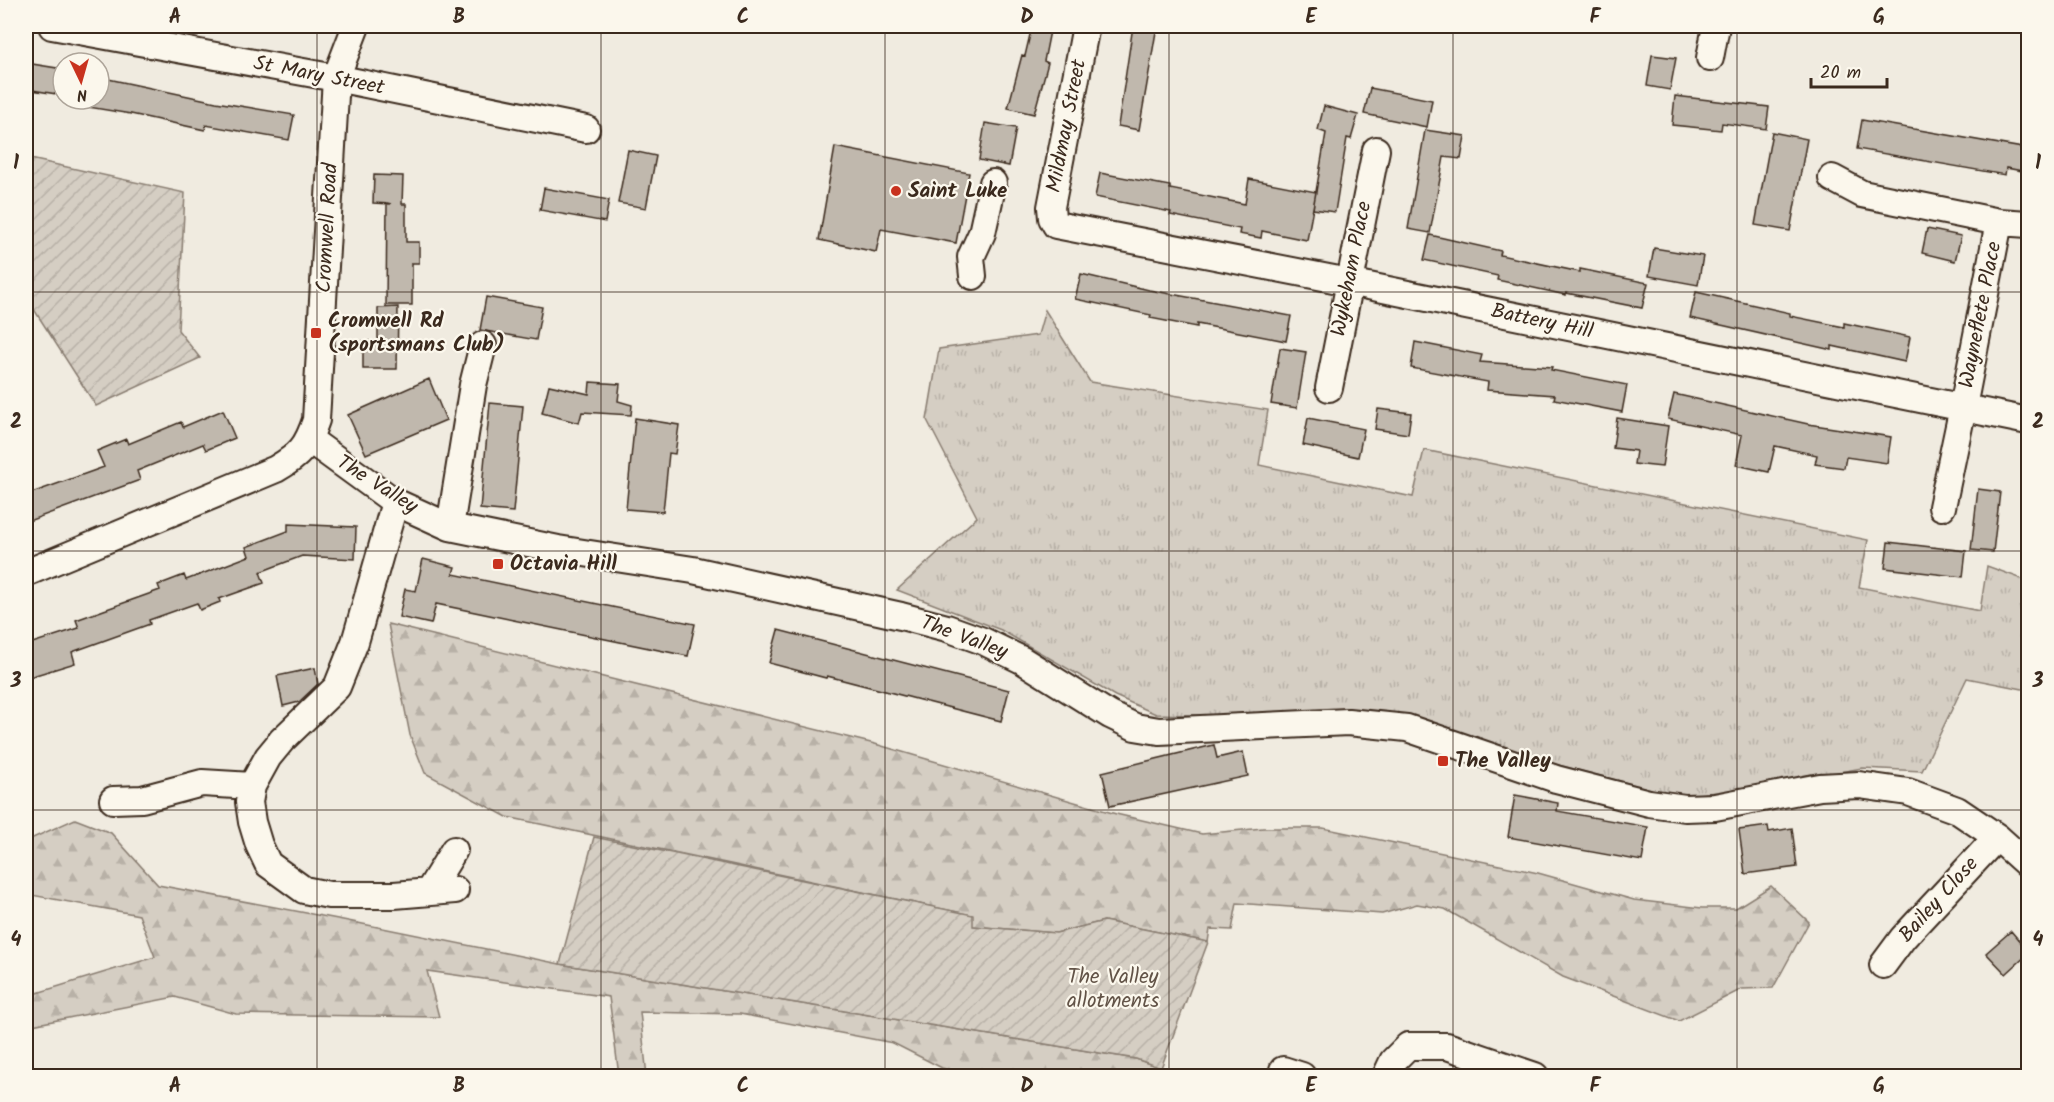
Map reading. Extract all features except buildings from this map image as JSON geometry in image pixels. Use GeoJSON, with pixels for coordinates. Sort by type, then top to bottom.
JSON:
{"type":"FeatureCollection","features":[{"type":"Feature","properties":{"kind":"street","name":"St Mary Street"},"geometry":{"type":"LineString","coordinates":[[52,26],[336,78],[586,129]]}},
{"type":"Feature","properties":{"kind":"street","name":"Cromwell Road"},"geometry":{"type":"LineString","coordinates":[[310,440],[316,420],[336,78],[356,26]]}},
{"type":"Feature","properties":{"kind":"street","name":"Mildmay Street"},"geometry":{"type":"LineString","coordinates":[[1056,225],[1052,218],[1051,207],[1086,26]]}},
{"type":"Feature","properties":{"kind":"street"},"geometry":{"type":"LineString","coordinates":[[1710,58],[1716,26]]}},
{"type":"Feature","properties":{"kind":"street","name":"Wykeham Place"},"geometry":{"type":"LineString","coordinates":[[1329,388],[1376,150]]}},
{"type":"Feature","properties":{"kind":"street","name":"Wayneflete Place"},"geometry":{"type":"LineString","coordinates":[[1832,178],[1862,194],[1999,222],[1964,407],[1942,507]]}},
{"type":"Feature","properties":{"kind":"street"},"geometry":{"type":"LineString","coordinates":[[973,276],[971,256],[982,234],[993,183]]}},
{"type":"Feature","properties":{"kind":"street"},"geometry":{"type":"LineString","coordinates":[[1999,222],[2028,224]]}},
{"type":"Feature","properties":{"kind":"street","name":"Battery Hill"},"geometry":{"type":"LineString","coordinates":[[1056,225],[1349,282],[2028,421]]}},
{"type":"Feature","properties":{"kind":"street"},"geometry":{"type":"LineString","coordinates":[[450,526],[473,385],[483,345]]}},
{"type":"Feature","properties":{"kind":"street"},"geometry":{"type":"LineString","coordinates":[[26,573],[276,469],[297,457],[310,440]]}},
{"type":"Feature","properties":{"kind":"street","name":"The Valley"},"geometry":{"type":"LineString","coordinates":[[310,440],[395,502],[450,526],[558,549],[693,570],[947,628],[983,641],[1022,660],[1110,715],[1143,728],[1159,731],[1348,722],[1407,728],[1556,779],[1649,803],[1685,808],[1715,807],[1820,787],[1859,785],[1908,792],[1957,810],[1996,837],[2028,865]]}},
{"type":"Feature","properties":{"kind":"street"},"geometry":{"type":"LineString","coordinates":[[395,502],[355,642],[337,687],[282,740],[268,758],[252,786],[249,802],[252,822],[259,846],[268,864],[304,890],[329,895],[394,895],[455,890]]}},
{"type":"Feature","properties":{"kind":"street"},"geometry":{"type":"LineString","coordinates":[[113,800],[142,800],[202,783],[252,786]]}},
{"type":"Feature","properties":{"kind":"street","name":"Bailey Close"},"geometry":{"type":"LineString","coordinates":[[1883,965],[1903,938],[1996,837]]}},
{"type":"Feature","properties":{"kind":"street"},"geometry":{"type":"LineString","coordinates":[[429,891],[454,850]]}},
{"type":"Feature","properties":{"kind":"street"},"geometry":{"type":"LineString","coordinates":[[1386,1077],[1393,1061],[1408,1046],[1447,1046],[1535,1077]]}},
{"type":"Feature","properties":{"kind":"green space"},"geometry":{"type":"Polygon","coordinates":[[[26,158],[185,193],[178,330],[200,358],[96,406],[26,297],[26,158]]]}},
{"type":"Feature","properties":{"kind":"green space"},"geometry":{"type":"Polygon","coordinates":[[[1045,310],[1090,382],[1268,410],[1259,465],[1413,497],[1424,450],[1868,540],[1859,587],[1980,611],[1987,566],[2028,581],[2028,690],[1967,678],[1922,771],[1862,768],[1747,789],[1678,796],[1531,758],[1490,744],[1223,716],[1156,714],[1115,696],[1001,630],[897,590],[977,517],[927,420],[939,349],[1038,335],[1045,310]]]}},
{"type":"Feature","properties":{"kind":"green space"},"geometry":{"type":"Polygon","coordinates":[[[388,624],[875,744],[1116,814],[1202,834],[1263,828],[1323,828],[1538,873],[1634,900],[1702,908],[1736,908],[1771,886],[1809,922],[1773,988],[1742,989],[1679,1021],[1563,977],[1445,909],[1417,904],[1382,914],[1237,903],[1232,930],[1210,929],[1208,942],[1104,921],[1056,933],[972,926],[972,915],[507,817],[425,773],[410,735],[388,624]]]}},
{"type":"Feature","properties":{"kind":"green space"},"geometry":{"type":"Polygon","coordinates":[[[75,819],[111,833],[158,885],[560,964],[1136,1059],[1184,1076],[973,1076],[942,1068],[893,1043],[740,1014],[640,1012],[647,1076],[619,1076],[609,997],[427,971],[439,1017],[236,1014],[175,997],[32,1025],[27,996],[155,957],[139,915],[26,894],[26,841],[75,819]]]}},
{"type":"Feature","properties":{"kind":"green space","name":"The Valley allotments"},"geometry":{"type":"Polygon","coordinates":[[[594,837],[973,915],[973,926],[1056,933],[1104,921],[1208,942],[1161,1068],[1136,1059],[560,964],[594,837]]]}},
{"type":"Feature","properties":{"kind":"place","name":"Saint Luke"},"geometry":{"type":"Point","coordinates":[896,191]}},
{"type":"Feature","properties":{"kind":"place","name":"Cromwell Rd (sportsmans Club)"},"geometry":{"type":"Point","coordinates":[316,333]}},
{"type":"Feature","properties":{"kind":"place","name":"Octavia Hill"},"geometry":{"type":"Point","coordinates":[498,564]}},
{"type":"Feature","properties":{"kind":"place","name":"The Valley"},"geometry":{"type":"Point","coordinates":[1443,761]}}]}
